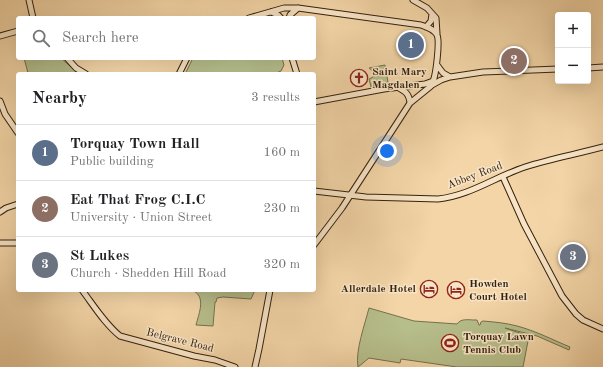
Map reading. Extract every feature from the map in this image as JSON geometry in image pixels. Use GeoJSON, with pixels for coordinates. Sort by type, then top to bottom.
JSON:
{"type":"FeatureCollection","features":[{"type":"Feature","properties":{"kind":"street"},"geometry":{"type":"LineString","coordinates":[[29,0],[33,16]]}},
{"type":"Feature","properties":{"kind":"street"},"geometry":{"type":"LineString","coordinates":[[316,242],[350,195],[410,103],[433,82],[437,65],[438,37],[436,18],[421,4],[413,0]]}},
{"type":"Feature","properties":{"kind":"street"},"geometry":{"type":"LineString","coordinates":[[256,16],[284,8],[298,8],[414,24],[433,30],[437,34]]}},
{"type":"Feature","properties":{"kind":"street"},"geometry":{"type":"LineString","coordinates":[[290,16],[298,8]]}},
{"type":"Feature","properties":{"kind":"street"},"geometry":{"type":"LineString","coordinates":[[271,12],[279,16]]}},
{"type":"Feature","properties":{"kind":"street"},"geometry":{"type":"LineString","coordinates":[[426,27],[431,21],[432,14]]}},
{"type":"Feature","properties":{"kind":"street"},"geometry":{"type":"LineString","coordinates":[[0,36],[16,32]]}},
{"type":"Feature","properties":{"kind":"street"},"geometry":{"type":"LineString","coordinates":[[69,60],[76,68],[83,72]]}},
{"type":"Feature","properties":{"kind":"street"},"geometry":{"type":"LineString","coordinates":[[180,72],[186,60]]}},
{"type":"Feature","properties":{"kind":"street"},"geometry":{"type":"LineString","coordinates":[[293,60],[296,72]]}},
{"type":"Feature","properties":{"kind":"street"},"geometry":{"type":"LineString","coordinates":[[437,65],[443,73],[450,77]]}},
{"type":"Feature","properties":{"kind":"street"},"geometry":{"type":"LineString","coordinates":[[591,68],[603,67]]}},
{"type":"Feature","properties":{"kind":"street"},"geometry":{"type":"LineString","coordinates":[[316,102],[384,89],[425,84],[450,77],[483,72],[555,69]]}},
{"type":"Feature","properties":{"kind":"street"},"geometry":{"type":"LineString","coordinates":[[399,88],[409,97],[410,103]]}},
{"type":"Feature","properties":{"kind":"street"},"geometry":{"type":"LineString","coordinates":[[0,101],[5,114],[16,130]]}},
{"type":"Feature","properties":{"kind":"street","name":"Abbey Road"},"geometry":{"type":"LineString","coordinates":[[316,191],[350,195],[438,199],[448,198],[462,194],[525,168],[564,156],[603,147]]}},
{"type":"Feature","properties":{"kind":"street"},"geometry":{"type":"LineString","coordinates":[[503,177],[524,224],[562,296],[576,314],[583,320],[603,329]]}},
{"type":"Feature","properties":{"kind":"street"},"geometry":{"type":"LineString","coordinates":[[0,212],[16,205]]}},
{"type":"Feature","properties":{"kind":"street"},"geometry":{"type":"LineString","coordinates":[[0,243],[16,243]]}},
{"type":"Feature","properties":{"kind":"street","name":"Belgrave Road"},"geometry":{"type":"LineString","coordinates":[[83,292],[107,324],[120,336],[194,356],[215,360],[235,367]]}},
{"type":"Feature","properties":{"kind":"street"},"geometry":{"type":"LineString","coordinates":[[255,367],[260,348],[270,292]]}},
{"type":"Feature","properties":{"kind":"green space"},"geometry":{"type":"Polygon","coordinates":[[[25,60],[63,60],[77,72],[28,72],[25,60]]]}},
{"type":"Feature","properties":{"kind":"green space"},"geometry":{"type":"Polygon","coordinates":[[[192,60],[283,60],[284,65],[281,71],[279,72],[186,72],[192,60]]]}},
{"type":"Feature","properties":{"kind":"green space"},"geometry":{"type":"Polygon","coordinates":[[[385,65],[388,82],[371,87],[369,79],[373,77],[374,72],[369,68],[385,65]]]}},
{"type":"Feature","properties":{"kind":"green space"},"geometry":{"type":"Polygon","coordinates":[[[196,292],[254,292],[251,299],[217,298],[215,302],[213,326],[196,325],[201,305],[199,296],[196,292]]]}},
{"type":"Feature","properties":{"kind":"green space","name":"Torquay Lawn Tennis Club"},"geometry":{"type":"Polygon","coordinates":[[[369,308],[414,321],[457,324],[463,320],[477,320],[479,325],[483,321],[509,324],[531,330],[570,347],[569,350],[537,336],[505,328],[529,336],[523,367],[457,367],[401,359],[400,363],[369,358],[358,367],[357,361],[359,346],[369,308]]]}},
{"type":"Feature","properties":{"kind":"place","name":"Torquay Town Hall"},"geometry":{"type":"Point","coordinates":[411,45]}},
{"type":"Feature","properties":{"kind":"place","name":"Eat That Frog C.I.C"},"geometry":{"type":"Point","coordinates":[514,61]}},
{"type":"Feature","properties":{"kind":"place","name":"Saint Mary Magdalen"},"geometry":{"type":"Point","coordinates":[359,78]}},
{"type":"Feature","properties":{"kind":"place","name":"St Lukes"},"geometry":{"type":"Point","coordinates":[573,257]}},
{"type":"Feature","properties":{"kind":"place","name":"Allerdale Hotel"},"geometry":{"type":"Point","coordinates":[429,289]}},
{"type":"Feature","properties":{"kind":"place","name":"Howden Court Hotel"},"geometry":{"type":"Point","coordinates":[456,290]}},
{"type":"Feature","properties":{"kind":"place","name":"Torquay Lawn Tennis Club"},"geometry":{"type":"Point","coordinates":[450,343]}}]}
